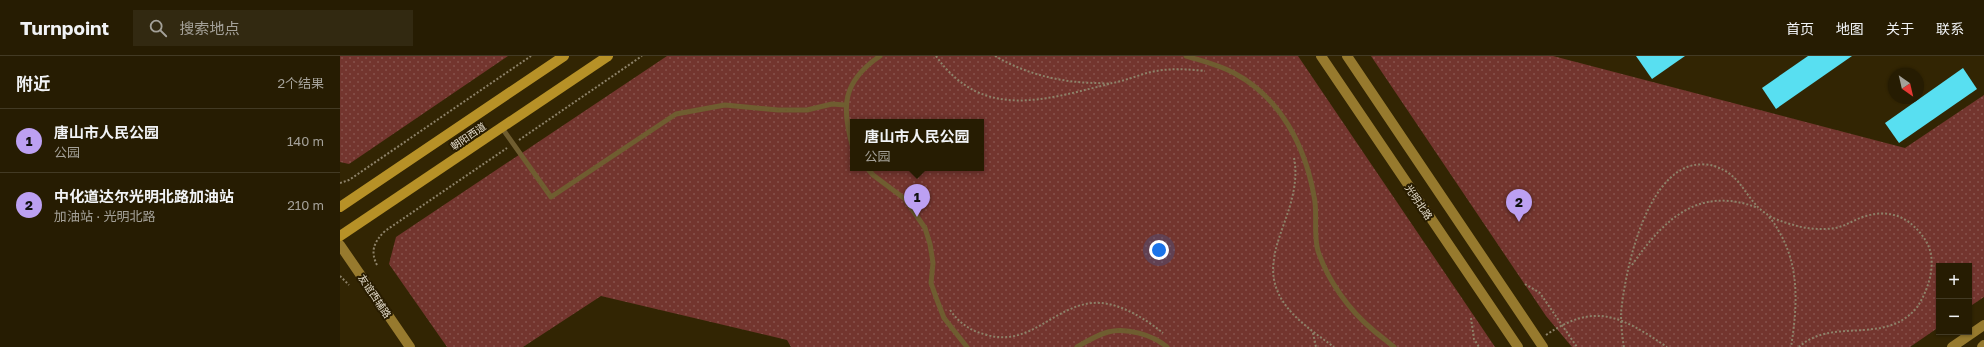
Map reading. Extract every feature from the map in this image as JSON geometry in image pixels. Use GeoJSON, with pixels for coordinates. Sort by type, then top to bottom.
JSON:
{"type":"FeatureCollection","features":[{"type":"Feature","properties":{"kind":"main road","name":"朝阳西道"},"geometry":{"type":"LineString","coordinates":[[340,208],[564,56]]}},
{"type":"Feature","properties":{"kind":"main road","name":"朝阳西道"},"geometry":{"type":"LineString","coordinates":[[340,236],[608,56]]}},
{"type":"Feature","properties":{"kind":"main road","name":"光明北路"},"geometry":{"type":"LineString","coordinates":[[1321,56],[1518,347]]}},
{"type":"Feature","properties":{"kind":"main road"},"geometry":{"type":"LineString","coordinates":[[1347,56],[1543,347]]}},
{"type":"Feature","properties":{"kind":"main road","name":"友谊西辅路"},"geometry":{"type":"LineString","coordinates":[[340,245],[410,347]]}},
{"type":"Feature","properties":{"kind":"main road"},"geometry":{"type":"LineString","coordinates":[[1952,347],[1984,325]]}},
{"type":"Feature","properties":{"kind":"lane"},"geometry":{"type":"LineString","coordinates":[[850,138],[846,125],[845,105],[850,89],[861,72],[880,56]]}},
{"type":"Feature","properties":{"kind":"lane"},"geometry":{"type":"LineString","coordinates":[[1186,56],[1214,64],[1234,73],[1251,84],[1276,107],[1291,128],[1304,157],[1315,198],[1315,225],[1318,250],[1332,282],[1353,310],[1374,331],[1394,347]]}},
{"type":"Feature","properties":{"kind":"lane"},"geometry":{"type":"LineString","coordinates":[[502,128],[551,198],[676,114],[725,105],[778,110],[807,110],[832,104],[845,105]]}},
{"type":"Feature","properties":{"kind":"lane"},"geometry":{"type":"LineString","coordinates":[[870,171],[905,199],[925,228],[930,244],[933,263],[931,284],[944,318],[967,347]]}},
{"type":"Feature","properties":{"kind":"lane"},"geometry":{"type":"LineString","coordinates":[[1077,347],[1092,338],[1110,332],[1126,332],[1147,336],[1160,341],[1167,347]]}},
{"type":"Feature","properties":{"kind":"path"},"geometry":{"type":"LineString","coordinates":[[340,183],[349,180],[531,56]]}},
{"type":"Feature","properties":{"kind":"path"},"geometry":{"type":"LineString","coordinates":[[377,265],[374,258],[373,249],[377,239],[385,231],[642,56]]}},
{"type":"Feature","properties":{"kind":"path"},"geometry":{"type":"LineString","coordinates":[[936,56],[958,80],[975,92],[992,99],[1022,102],[1063,95],[1151,72],[1172,69],[1206,71]]}},
{"type":"Feature","properties":{"kind":"path"},"geometry":{"type":"LineString","coordinates":[[995,56],[1030,73],[1054,79],[1077,82],[1112,83]]}},
{"type":"Feature","properties":{"kind":"path"},"geometry":{"type":"LineString","coordinates":[[1293,155],[1295,181],[1291,205],[1276,248],[1272,277],[1278,295],[1286,308],[1299,321],[1334,347]]}},
{"type":"Feature","properties":{"kind":"path"},"geometry":{"type":"LineString","coordinates":[[1624,347],[1621,315],[1630,267],[1645,214],[1666,181],[1687,167],[1699,164],[1712,165],[1737,178],[1760,209],[1782,222],[1800,227],[1834,228],[1865,216],[1883,212],[1896,214],[1914,226],[1929,246],[1931,255],[1931,270],[1918,306],[1900,326]]}},
{"type":"Feature","properties":{"kind":"path"},"geometry":{"type":"LineString","coordinates":[[1630,267],[1648,241],[1665,223],[1702,202],[1723,199],[1744,202],[1762,209],[1773,220],[1784,242],[1794,273],[1795,323],[1791,347]]}},
{"type":"Feature","properties":{"kind":"path"},"geometry":{"type":"LineString","coordinates":[[340,276],[348,285]]}},
{"type":"Feature","properties":{"kind":"path"},"geometry":{"type":"LineString","coordinates":[[1526,284],[1540,293],[1577,347]]}},
{"type":"Feature","properties":{"kind":"path"},"geometry":{"type":"LineString","coordinates":[[948,307],[958,321],[973,332],[992,337],[1007,338],[1024,334],[1076,307],[1092,303],[1108,305],[1125,309],[1140,317],[1168,338]]}},
{"type":"Feature","properties":{"kind":"path"},"geometry":{"type":"LineString","coordinates":[[1545,336],[1562,324],[1588,316],[1614,318],[1629,324],[1667,347]]}},
{"type":"Feature","properties":{"kind":"path"},"geometry":{"type":"LineString","coordinates":[[1471,318],[1474,339],[1479,347]]}},
{"type":"Feature","properties":{"kind":"path"},"geometry":{"type":"LineString","coordinates":[[1312,331],[1316,347]]}},
{"type":"Feature","properties":{"kind":"path"},"geometry":{"type":"LineString","coordinates":[[1799,347],[1817,336],[1830,334],[1843,335]]}},
{"type":"Feature","properties":{"kind":"shaded area"},"geometry":{"type":"Polygon","coordinates":[[[340,56],[508,56],[349,164],[340,162],[340,56]]]}},
{"type":"Feature","properties":{"kind":"shaded area"},"geometry":{"type":"Polygon","coordinates":[[[667,56],[1298,56],[1495,347],[791,347],[787,340],[601,296],[523,347],[447,347],[389,264],[396,237],[667,56]]]}},
{"type":"Feature","properties":{"kind":"shaded area"},"geometry":{"type":"Polygon","coordinates":[[[1371,56],[1553,56],[1905,148],[1984,95],[1984,297],[1972,305],[1972,263],[1936,263],[1936,329],[1910,347],[1572,347],[1546,316],[1371,56]]]}},
{"type":"Feature","properties":{"kind":"building"},"geometry":{"type":"Polygon","coordinates":[[[1636,56],[1685,56],[1652,79],[1636,56]]]}},
{"type":"Feature","properties":{"kind":"building"},"geometry":{"type":"Polygon","coordinates":[[[1808,56],[1852,56],[1776,109],[1762,88],[1808,56]]]}},
{"type":"Feature","properties":{"kind":"building"},"geometry":{"type":"Polygon","coordinates":[[[1963,68],[1977,89],[1899,143],[1885,123],[1912,104],[1924,104],[1924,96],[1963,68]]]}},
{"type":"Feature","properties":{"kind":"place","name":"唐山市人民公园"},"geometry":{"type":"Point","coordinates":[917,217]}},
{"type":"Feature","properties":{"kind":"place","name":"中化道达尔光明北路加油站"},"geometry":{"type":"Point","coordinates":[1519,222]}}]}
